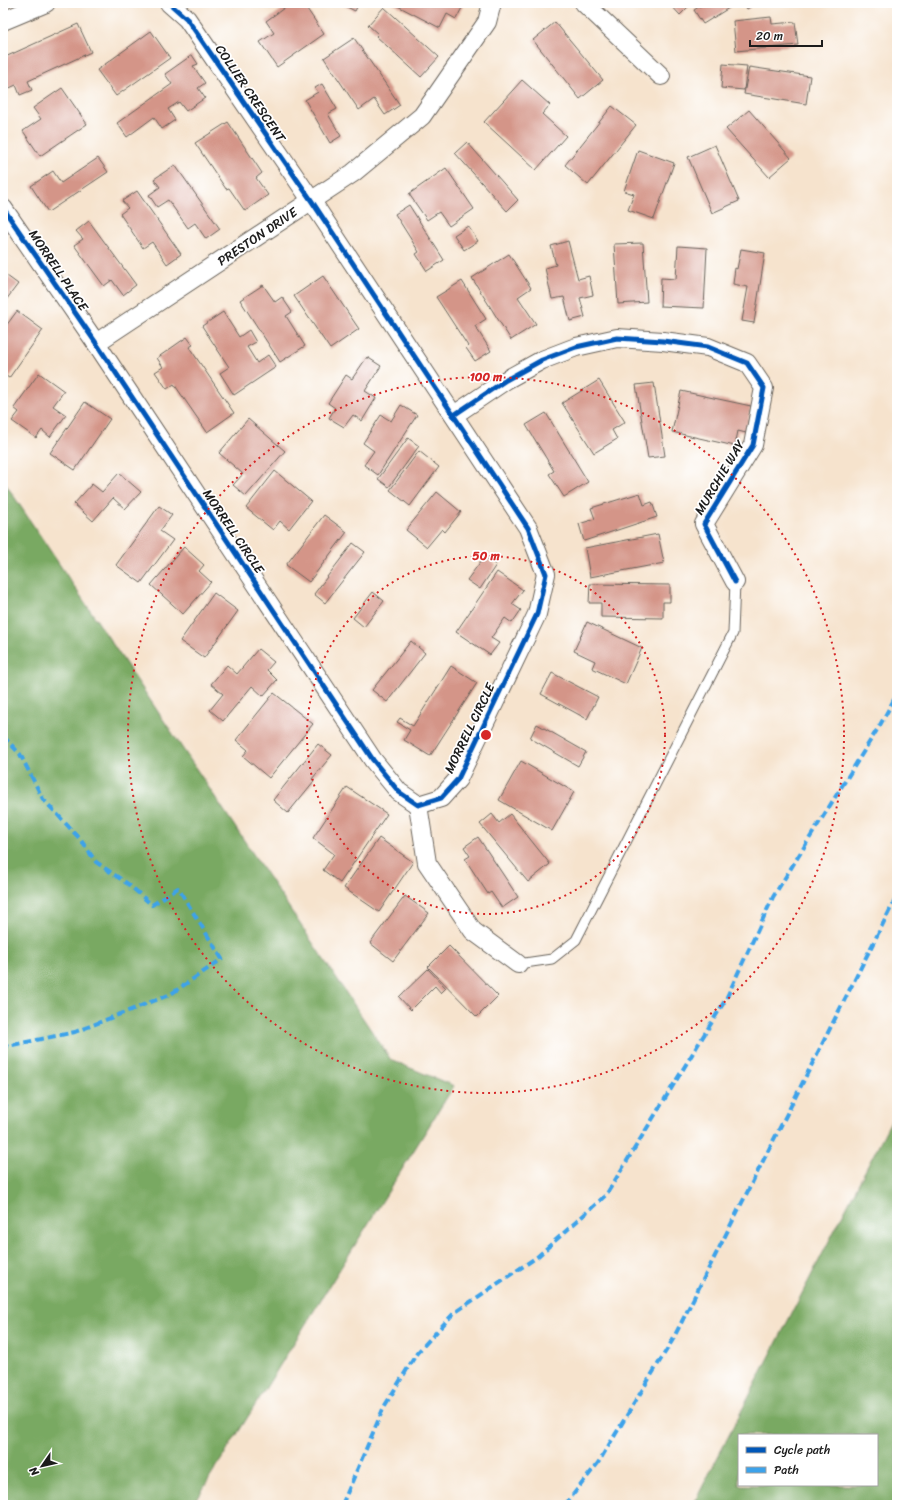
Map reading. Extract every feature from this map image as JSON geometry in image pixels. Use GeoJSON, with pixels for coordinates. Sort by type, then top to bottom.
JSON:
{"type":"FeatureCollection","features":[{"type":"Feature","properties":{"kind":"street"},"geometry":{"type":"LineString","coordinates":[[3,21],[46,3]]}},
{"type":"Feature","properties":{"kind":"street","name":"COLLIER CRESCENT"},"geometry":{"type":"LineString","coordinates":[[168,3],[187,19],[311,200]]}},
{"type":"Feature","properties":{"kind":"street","name":"PRESTON DRIVE"},"geometry":{"type":"LineString","coordinates":[[96,343],[353,173],[422,116],[487,22],[492,3]]}},
{"type":"Feature","properties":{"kind":"street"},"geometry":{"type":"LineString","coordinates":[[584,3],[661,76]]}},
{"type":"Feature","properties":{"kind":"street","name":"MORRELL CIRCLE"},"geometry":{"type":"LineString","coordinates":[[96,343],[373,760],[399,792],[418,805],[441,798],[458,779],[537,614],[546,574],[528,528],[311,200]]}},
{"type":"Feature","properties":{"kind":"street","name":"MORRELL PLACE"},"geometry":{"type":"LineString","coordinates":[[3,208],[96,343]]}},
{"type":"Feature","properties":{"kind":"street","name":"MURCHIE WAY"},"geometry":{"type":"LineString","coordinates":[[454,415],[506,380],[542,360],[576,347],[617,338],[663,341],[708,347],[748,364],[764,388],[753,444],[704,524],[735,582]]}},
{"type":"Feature","properties":{"kind":"street"},"geometry":{"type":"LineString","coordinates":[[418,805],[427,863],[473,931],[518,964]]}},
{"type":"Feature","properties":{"kind":"lane"},"geometry":{"type":"LineString","coordinates":[[518,964],[552,959],[576,940],[733,633],[735,582]]}},
{"type":"Feature","properties":{"kind":"green space"},"geometry":{"type":"Polygon","coordinates":[[[3,480],[391,1060],[454,1086],[193,1505],[3,1505],[3,480]]]}},
{"type":"Feature","properties":{"kind":"green space"},"geometry":{"type":"Polygon","coordinates":[[[897,1109],[897,1505],[693,1505],[897,1109]]]}},
{"type":"Feature","properties":{"kind":"building"},"geometry":{"type":"Polygon","coordinates":[[[291,3],[303,3],[324,34],[277,67],[260,42],[274,33],[266,21],[291,3]]]}},
{"type":"Feature","properties":{"kind":"building"},"geometry":{"type":"Polygon","coordinates":[[[339,3],[359,3],[355,11],[339,3]]]}},
{"type":"Feature","properties":{"kind":"building"},"geometry":{"type":"Polygon","coordinates":[[[392,3],[457,3],[463,6],[456,19],[447,14],[440,28],[392,3]]]}},
{"type":"Feature","properties":{"kind":"building"},"geometry":{"type":"Polygon","coordinates":[[[669,3],[692,3],[680,15],[669,3]]]}},
{"type":"Feature","properties":{"kind":"building"},"geometry":{"type":"Polygon","coordinates":[[[705,3],[737,3],[703,24],[694,10],[705,3]]]}},
{"type":"Feature","properties":{"kind":"building"},"geometry":{"type":"Polygon","coordinates":[[[743,3],[757,3],[747,9],[743,3]]]}},
{"type":"Feature","properties":{"kind":"building"},"geometry":{"type":"Polygon","coordinates":[[[384,7],[439,57],[421,77],[376,36],[378,34],[368,25],[384,7]]]}},
{"type":"Feature","properties":{"kind":"building"},"geometry":{"type":"Polygon","coordinates":[[[771,17],[772,24],[795,22],[798,45],[736,51],[733,21],[771,17]]]}},
{"type":"Feature","properties":{"kind":"building"},"geometry":{"type":"Polygon","coordinates":[[[555,22],[603,80],[580,99],[533,40],[555,22]]]}},
{"type":"Feature","properties":{"kind":"building"},"geometry":{"type":"Polygon","coordinates":[[[78,24],[91,52],[28,81],[32,90],[20,95],[16,85],[3,91],[3,58],[78,24]]]}},
{"type":"Feature","properties":{"kind":"building"},"geometry":{"type":"Polygon","coordinates":[[[151,31],[170,58],[116,96],[97,70],[151,31]]]}},
{"type":"Feature","properties":{"kind":"building"},"geometry":{"type":"Polygon","coordinates":[[[354,38],[400,105],[385,115],[374,99],[359,110],[324,58],[354,38]]]}},
{"type":"Feature","properties":{"kind":"building"},"geometry":{"type":"Polygon","coordinates":[[[192,55],[198,64],[193,66],[205,83],[198,88],[205,98],[186,111],[179,102],[168,109],[175,120],[162,129],[154,117],[127,137],[117,123],[172,84],[165,74],[192,55]]]}},
{"type":"Feature","properties":{"kind":"building"},"geometry":{"type":"Polygon","coordinates":[[[723,64],[747,66],[744,90],[721,88],[723,64]]]}},
{"type":"Feature","properties":{"kind":"building"},"geometry":{"type":"Polygon","coordinates":[[[749,67],[810,76],[806,104],[744,94],[749,67]]]}},
{"type":"Feature","properties":{"kind":"building"},"geometry":{"type":"Polygon","coordinates":[[[522,80],[550,105],[542,114],[566,136],[536,170],[484,122],[522,80]]]}},
{"type":"Feature","properties":{"kind":"building"},"geometry":{"type":"Polygon","coordinates":[[[322,84],[337,109],[328,114],[341,136],[330,143],[305,100],[318,92],[315,88],[322,84]]]}},
{"type":"Feature","properties":{"kind":"building"},"geometry":{"type":"Polygon","coordinates":[[[62,88],[87,124],[40,156],[23,131],[41,119],[33,108],[62,88]]]}},
{"type":"Feature","properties":{"kind":"building"},"geometry":{"type":"Polygon","coordinates":[[[612,106],[636,125],[588,185],[565,165],[612,106]]]}},
{"type":"Feature","properties":{"kind":"building"},"geometry":{"type":"Polygon","coordinates":[[[749,110],[791,158],[769,177],[726,129],[749,110]]]}},
{"type":"Feature","properties":{"kind":"building"},"geometry":{"type":"Polygon","coordinates":[[[228,122],[262,173],[256,178],[268,195],[245,211],[229,188],[226,189],[195,143],[228,122]]]}},
{"type":"Feature","properties":{"kind":"building"},"geometry":{"type":"Polygon","coordinates":[[[467,142],[518,200],[507,211],[455,153],[467,142]]]}},
{"type":"Feature","properties":{"kind":"building"},"geometry":{"type":"Polygon","coordinates":[[[715,145],[739,201],[712,213],[688,157],[715,145]]]}},
{"type":"Feature","properties":{"kind":"building"},"geometry":{"type":"Polygon","coordinates":[[[638,150],[674,163],[654,219],[628,210],[634,194],[624,191],[638,150]]]}},
{"type":"Feature","properties":{"kind":"building"},"geometry":{"type":"Polygon","coordinates":[[[98,158],[108,172],[48,212],[31,186],[53,171],[61,183],[98,158]]]}},
{"type":"Feature","properties":{"kind":"building"},"geometry":{"type":"Polygon","coordinates":[[[175,165],[220,229],[206,239],[195,223],[188,228],[168,200],[157,207],[149,195],[160,187],[154,179],[175,165]]]}},
{"type":"Feature","properties":{"kind":"building"},"geometry":{"type":"Polygon","coordinates":[[[446,168],[474,209],[449,226],[439,212],[427,220],[409,194],[446,168]]]}},
{"type":"Feature","properties":{"kind":"building"},"geometry":{"type":"Polygon","coordinates":[[[137,191],[181,254],[167,264],[152,242],[143,248],[120,214],[128,208],[122,201],[137,191]]]}},
{"type":"Feature","properties":{"kind":"building"},"geometry":{"type":"Polygon","coordinates":[[[409,205],[444,260],[427,271],[416,254],[419,252],[395,214],[409,205]]]}},
{"type":"Feature","properties":{"kind":"building"},"geometry":{"type":"Polygon","coordinates":[[[89,221],[136,285],[123,295],[112,280],[104,286],[74,245],[83,239],[76,231],[89,221]]]}},
{"type":"Feature","properties":{"kind":"building"},"geometry":{"type":"Polygon","coordinates":[[[468,226],[478,241],[464,250],[454,235],[468,226]]]}},
{"type":"Feature","properties":{"kind":"building"},"geometry":{"type":"Polygon","coordinates":[[[568,241],[578,279],[589,276],[593,295],[580,298],[585,317],[570,321],[564,297],[552,299],[545,268],[556,265],[551,246],[568,241]]]}},
{"type":"Feature","properties":{"kind":"building"},"geometry":{"type":"Polygon","coordinates":[[[643,243],[647,302],[618,304],[614,244],[643,243]]]}},
{"type":"Feature","properties":{"kind":"building"},"geometry":{"type":"Polygon","coordinates":[[[678,246],[707,248],[704,308],[660,306],[661,278],[676,279],[678,246]]]}},
{"type":"Feature","properties":{"kind":"building"},"geometry":{"type":"Polygon","coordinates":[[[741,249],[765,253],[754,323],[742,321],[748,287],[733,284],[735,268],[737,269],[741,249]]]}},
{"type":"Feature","properties":{"kind":"building"},"geometry":{"type":"Polygon","coordinates":[[[509,254],[531,288],[518,297],[536,324],[511,340],[472,278],[509,254]]]}},
{"type":"Feature","properties":{"kind":"building"},"geometry":{"type":"Polygon","coordinates":[[[3,273],[18,284],[3,304],[3,273]]]}},
{"type":"Feature","properties":{"kind":"building"},"geometry":{"type":"Polygon","coordinates":[[[323,276],[359,329],[330,349],[294,296],[323,276]]]}},
{"type":"Feature","properties":{"kind":"building"},"geometry":{"type":"Polygon","coordinates":[[[462,281],[486,319],[475,326],[491,351],[475,361],[466,348],[468,346],[436,297],[462,281]]]}},
{"type":"Feature","properties":{"kind":"building"},"geometry":{"type":"Polygon","coordinates":[[[263,285],[275,302],[282,297],[292,312],[286,316],[305,346],[280,362],[240,300],[263,285]]]}},
{"type":"Feature","properties":{"kind":"building"},"geometry":{"type":"Polygon","coordinates":[[[17,311],[43,330],[9,378],[3,374],[3,330],[17,311]]]}},
{"type":"Feature","properties":{"kind":"building"},"geometry":{"type":"Polygon","coordinates":[[[223,312],[239,337],[249,330],[256,342],[247,347],[257,363],[268,355],[276,367],[234,395],[220,373],[229,367],[202,326],[223,312]]]}},
{"type":"Feature","properties":{"kind":"building"},"geometry":{"type":"Polygon","coordinates":[[[187,337],[193,345],[189,347],[234,413],[207,432],[174,384],[167,389],[155,372],[163,367],[157,358],[187,337]]]}},
{"type":"Feature","properties":{"kind":"building"},"geometry":{"type":"Polygon","coordinates":[[[367,357],[381,366],[365,391],[376,398],[362,421],[353,415],[344,427],[329,418],[335,408],[328,403],[346,375],[352,379],[367,357]]]}},
{"type":"Feature","properties":{"kind":"building"},"geometry":{"type":"Polygon","coordinates":[[[39,373],[64,391],[53,406],[66,415],[50,437],[42,430],[36,438],[12,421],[19,412],[14,408],[39,373]]]}},
{"type":"Feature","properties":{"kind":"building"},"geometry":{"type":"Polygon","coordinates":[[[599,380],[625,422],[612,430],[617,439],[594,453],[562,403],[599,380]]]}},
{"type":"Feature","properties":{"kind":"building"},"geometry":{"type":"Polygon","coordinates":[[[654,383],[665,456],[648,458],[636,385],[654,383]]]}},
{"type":"Feature","properties":{"kind":"building"},"geometry":{"type":"Polygon","coordinates":[[[681,391],[751,406],[746,433],[738,431],[735,446],[672,432],[681,391]]]}},
{"type":"Feature","properties":{"kind":"building"},"geometry":{"type":"Polygon","coordinates":[[[85,402],[110,419],[75,470],[50,453],[85,402]]]}},
{"type":"Feature","properties":{"kind":"building"},"geometry":{"type":"Polygon","coordinates":[[[401,405],[417,415],[378,475],[364,465],[374,451],[363,443],[381,415],[391,421],[401,405]]]}},
{"type":"Feature","properties":{"kind":"building"},"geometry":{"type":"Polygon","coordinates":[[[546,413],[588,482],[564,497],[549,474],[554,471],[526,425],[546,413]]]}},
{"type":"Feature","properties":{"kind":"building"},"geometry":{"type":"Polygon","coordinates":[[[248,419],[285,451],[246,496],[233,485],[243,474],[219,453],[248,419]]]}},
{"type":"Feature","properties":{"kind":"building"},"geometry":{"type":"Polygon","coordinates":[[[408,438],[419,446],[389,487],[378,479],[408,438]]]}},
{"type":"Feature","properties":{"kind":"building"},"geometry":{"type":"Polygon","coordinates":[[[419,451],[439,467],[410,506],[390,490],[419,451]]]}},
{"type":"Feature","properties":{"kind":"building"},"geometry":{"type":"Polygon","coordinates":[[[275,471],[311,501],[289,529],[280,521],[273,530],[246,508],[275,471]]]}},
{"type":"Feature","properties":{"kind":"building"},"geometry":{"type":"Polygon","coordinates":[[[119,473],[141,492],[125,509],[113,498],[93,521],[74,504],[92,484],[102,492],[119,473]]]}},
{"type":"Feature","properties":{"kind":"building"},"geometry":{"type":"Polygon","coordinates":[[[437,492],[461,512],[445,532],[442,529],[427,547],[406,530],[437,492]]]}},
{"type":"Feature","properties":{"kind":"building"},"geometry":{"type":"Polygon","coordinates":[[[640,493],[644,505],[652,502],[657,517],[584,541],[579,524],[595,519],[591,508],[640,493]]]}},
{"type":"Feature","properties":{"kind":"building"},"geometry":{"type":"Polygon","coordinates":[[[159,506],[172,515],[160,531],[173,540],[141,583],[116,565],[159,506]]]}},
{"type":"Feature","properties":{"kind":"building"},"geometry":{"type":"Polygon","coordinates":[[[324,515],[347,532],[309,582],[286,565],[324,515]]]}},
{"type":"Feature","properties":{"kind":"building"},"geometry":{"type":"Polygon","coordinates":[[[658,534],[664,563],[590,577],[585,548],[658,534]]]}},
{"type":"Feature","properties":{"kind":"building"},"geometry":{"type":"Polygon","coordinates":[[[353,543],[365,552],[325,603],[314,594],[353,543]]]}},
{"type":"Feature","properties":{"kind":"building"},"geometry":{"type":"Polygon","coordinates":[[[184,547],[204,565],[199,571],[211,582],[183,614],[151,585],[184,547]]]}},
{"type":"Feature","properties":{"kind":"building"},"geometry":{"type":"Polygon","coordinates":[[[484,557],[496,565],[480,589],[467,580],[484,557]]]}},
{"type":"Feature","properties":{"kind":"building"},"geometry":{"type":"Polygon","coordinates":[[[497,572],[523,590],[512,604],[521,610],[512,623],[505,618],[491,638],[499,643],[490,655],[456,632],[497,572]]]}},
{"type":"Feature","properties":{"kind":"building"},"geometry":{"type":"Polygon","coordinates":[[[590,584],[670,585],[670,602],[663,602],[663,618],[601,617],[601,603],[589,603],[590,584]]]}},
{"type":"Feature","properties":{"kind":"building"},"geometry":{"type":"Polygon","coordinates":[[[373,592],[384,601],[364,627],[353,618],[373,592]]]}},
{"type":"Feature","properties":{"kind":"building"},"geometry":{"type":"Polygon","coordinates":[[[214,593],[238,611],[204,658],[180,641],[214,593]]]}},
{"type":"Feature","properties":{"kind":"building"},"geometry":{"type":"Polygon","coordinates":[[[587,622],[642,648],[626,684],[592,668],[595,661],[574,651],[587,622]]]}},
{"type":"Feature","properties":{"kind":"building"},"geometry":{"type":"Polygon","coordinates":[[[411,641],[425,653],[387,702],[372,690],[411,641]]]}},
{"type":"Feature","properties":{"kind":"building"},"geometry":{"type":"Polygon","coordinates":[[[258,649],[274,662],[267,670],[277,680],[263,696],[252,686],[223,721],[210,710],[223,694],[211,684],[227,665],[237,674],[258,649]]]}},
{"type":"Feature","properties":{"kind":"building"},"geometry":{"type":"Polygon","coordinates":[[[451,666],[477,683],[430,756],[404,740],[410,730],[397,722],[400,718],[413,726],[451,666]]]}},
{"type":"Feature","properties":{"kind":"building"},"geometry":{"type":"Polygon","coordinates":[[[552,673],[598,697],[587,719],[541,694],[552,673]]]}},
{"type":"Feature","properties":{"kind":"building"},"geometry":{"type":"Polygon","coordinates":[[[274,693],[313,724],[269,778],[243,756],[248,750],[236,740],[274,693]]]}},
{"type":"Feature","properties":{"kind":"building"},"geometry":{"type":"Polygon","coordinates":[[[537,724],[586,752],[578,766],[530,738],[537,724]]]}},
{"type":"Feature","properties":{"kind":"building"},"geometry":{"type":"Polygon","coordinates":[[[318,744],[332,755],[312,779],[314,781],[288,813],[273,800],[318,744]]]}},
{"type":"Feature","properties":{"kind":"building"},"geometry":{"type":"Polygon","coordinates":[[[521,761],[574,792],[552,831],[499,800],[521,761]]]}},
{"type":"Feature","properties":{"kind":"building"},"geometry":{"type":"Polygon","coordinates":[[[347,787],[387,814],[340,883],[323,870],[334,854],[313,838],[347,787]]]}},
{"type":"Feature","properties":{"kind":"building"},"geometry":{"type":"Polygon","coordinates":[[[492,814],[499,823],[510,814],[550,864],[528,882],[480,824],[492,814]]]}},
{"type":"Feature","properties":{"kind":"building"},"geometry":{"type":"Polygon","coordinates":[[[478,837],[518,897],[502,908],[491,892],[488,894],[465,859],[470,856],[464,847],[478,837]]]}},
{"type":"Feature","properties":{"kind":"building"},"geometry":{"type":"Polygon","coordinates":[[[379,838],[413,862],[379,912],[344,888],[379,838]]]}},
{"type":"Feature","properties":{"kind":"building"},"geometry":{"type":"Polygon","coordinates":[[[405,896],[429,913],[393,961],[370,943],[405,896]]]}},
{"type":"Feature","properties":{"kind":"building"},"geometry":{"type":"Polygon","coordinates":[[[449,946],[498,996],[477,1017],[428,967],[449,946]]]}},
{"type":"Feature","properties":{"kind":"building"},"geometry":{"type":"Polygon","coordinates":[[[428,969],[446,988],[441,993],[435,986],[411,1010],[399,997],[428,969]]]}},
{"type":"Feature","properties":{"kind":"marked path"},"geometry":{"type":"LineString","coordinates":[[342,1505],[384,1407],[417,1353],[454,1313],[537,1257],[606,1195],[726,999],[773,897],[880,725],[897,694]]}},
{"type":"Feature","properties":{"kind":"marked path"},"geometry":{"type":"LineString","coordinates":[[3,736],[20,754],[43,799],[80,839],[96,862],[128,884],[152,905],[178,888],[222,959],[171,994],[75,1032],[3,1047]]}},
{"type":"Feature","properties":{"kind":"marked path"},"geometry":{"type":"LineString","coordinates":[[565,1505],[598,1463],[672,1341],[897,896]]}},
{"type":"Feature","properties":{"kind":"cycle path"},"geometry":{"type":"LineString","coordinates":[[3,208],[96,343],[373,760],[399,792],[418,805],[441,798],[458,779],[537,614],[546,574],[528,528],[311,200],[187,19],[169,3]]}},
{"type":"Feature","properties":{"kind":"cycle path"},"geometry":{"type":"LineString","coordinates":[[454,415],[506,380],[542,360],[576,347],[617,338],[663,341],[708,347],[747,363],[764,388],[753,445],[704,524],[735,582]]}}]}
